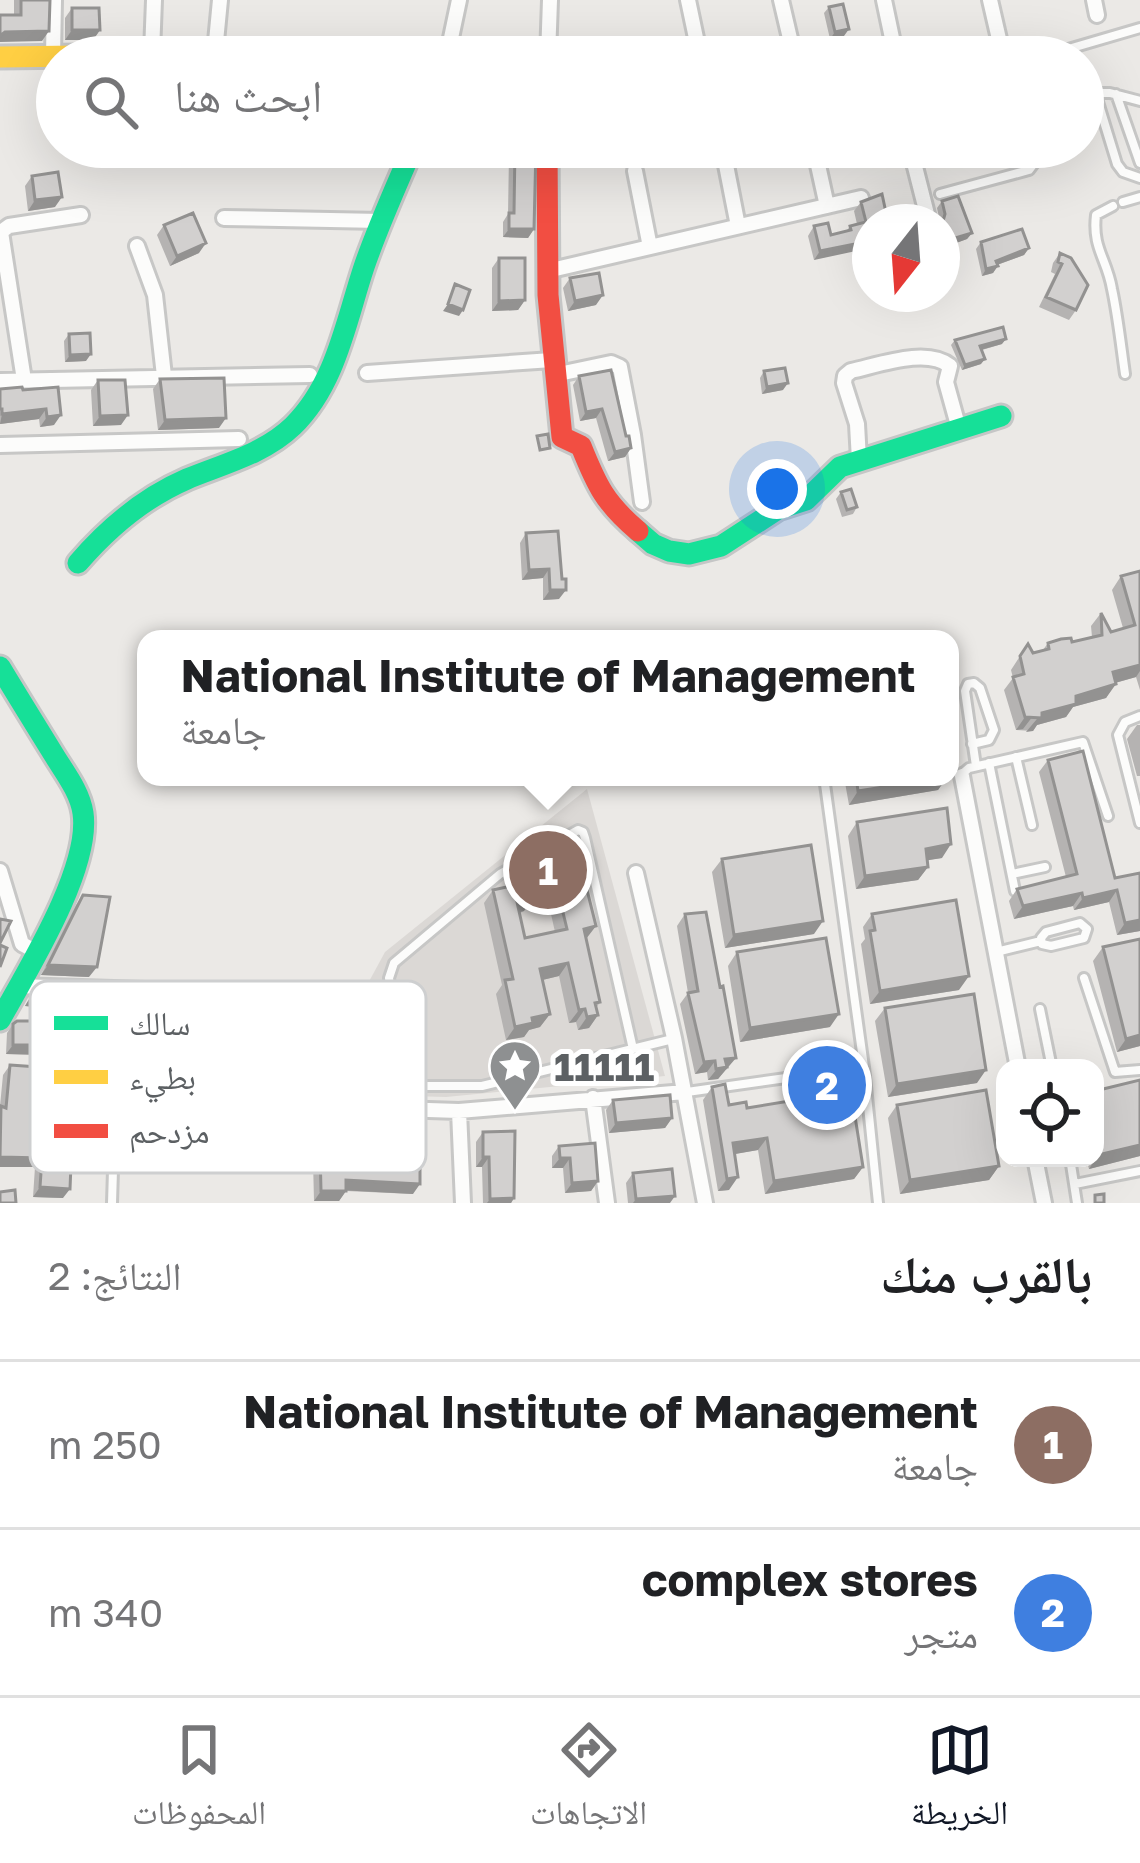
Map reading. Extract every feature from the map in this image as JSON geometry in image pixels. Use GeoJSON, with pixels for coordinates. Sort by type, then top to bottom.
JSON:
{"type":"FeatureCollection","features":[{"type":"Feature","properties":{"kind":"street"},"geometry":{"type":"LineString","coordinates":[[53,36],[54,0]]}},
{"type":"Feature","properties":{"kind":"street"},"geometry":{"type":"LineString","coordinates":[[153,36],[154,0]]}},
{"type":"Feature","properties":{"kind":"street"},"geometry":{"type":"LineString","coordinates":[[217,36],[220,0]]}},
{"type":"Feature","properties":{"kind":"street"},"geometry":{"type":"LineString","coordinates":[[452,36],[459,0]]}},
{"type":"Feature","properties":{"kind":"street"},"geometry":{"type":"LineString","coordinates":[[549,36],[550,0]]}},
{"type":"Feature","properties":{"kind":"street"},"geometry":{"type":"LineString","coordinates":[[688,0],[696,36]]}},
{"type":"Feature","properties":{"kind":"street"},"geometry":{"type":"LineString","coordinates":[[781,0],[789,36]]}},
{"type":"Feature","properties":{"kind":"street"},"geometry":{"type":"LineString","coordinates":[[884,0],[892,36]]}},
{"type":"Feature","properties":{"kind":"street"},"geometry":{"type":"LineString","coordinates":[[990,0],[998,36]]}},
{"type":"Feature","properties":{"kind":"street"},"geometry":{"type":"LineString","coordinates":[[0,57],[36,56]]}},
{"type":"Feature","properties":{"kind":"street"},"geometry":{"type":"LineString","coordinates":[[78,563],[136,507],[182,480],[273,441],[307,412],[330,370],[403,168]]}},
{"type":"Feature","properties":{"kind":"street"},"geometry":{"type":"LineString","coordinates":[[547,168],[547,271],[562,437],[585,450],[598,487],[645,539],[669,551],[700,553],[722,546],[778,509],[806,500],[833,472],[1001,416]]}},
{"type":"Feature","properties":{"kind":"street"},"geometry":{"type":"LineString","coordinates":[[727,168],[738,226]]}},
{"type":"Feature","properties":{"kind":"street"},"geometry":{"type":"LineString","coordinates":[[819,168],[827,206]]}},
{"type":"Feature","properties":{"kind":"street"},"geometry":{"type":"LineString","coordinates":[[915,168],[924,204]]}},
{"type":"Feature","properties":{"kind":"street"},"geometry":{"type":"LineString","coordinates":[[635,171],[650,247]]}},
{"type":"Feature","properties":{"kind":"street"},"geometry":{"type":"LineString","coordinates":[[547,271],[861,198]]}},
{"type":"Feature","properties":{"kind":"street"},"geometry":{"type":"LineString","coordinates":[[24,380],[1,232],[9,226],[82,215]]}},
{"type":"Feature","properties":{"kind":"street"},"geometry":{"type":"LineString","coordinates":[[224,218],[381,221]]}},
{"type":"Feature","properties":{"kind":"street"},"geometry":{"type":"LineString","coordinates":[[137,246],[155,296],[164,376]]}},
{"type":"Feature","properties":{"kind":"street"},"geometry":{"type":"LineString","coordinates":[[859,460],[857,424],[844,383],[851,371],[921,356],[942,359],[950,366],[946,382],[959,429]]}},
{"type":"Feature","properties":{"kind":"street"},"geometry":{"type":"LineString","coordinates":[[367,374],[610,363],[620,367],[642,502]]}},
{"type":"Feature","properties":{"kind":"street"},"geometry":{"type":"LineString","coordinates":[[0,381],[310,375]]}},
{"type":"Feature","properties":{"kind":"street"},"geometry":{"type":"LineString","coordinates":[[0,445],[239,440]]}},
{"type":"Feature","properties":{"kind":"street"},"geometry":{"type":"LineString","coordinates":[[0,667],[69,781],[85,828],[77,860],[0,1020]]}},
{"type":"Feature","properties":{"kind":"street"},"geometry":{"type":"LineString","coordinates":[[962,776],[1016,1059]]}},
{"type":"Feature","properties":{"kind":"street"},"geometry":{"type":"LineString","coordinates":[[0,871],[22,944],[35,951]]}},
{"type":"Feature","properties":{"kind":"street"},"geometry":{"type":"LineString","coordinates":[[636,873],[705,1203]]}},
{"type":"Feature","properties":{"kind":"street"},"geometry":{"type":"LineString","coordinates":[[18,986],[30,986]]}},
{"type":"Feature","properties":{"kind":"street"},"geometry":{"type":"LineString","coordinates":[[426,1109],[459,1111],[685,1092]]}},
{"type":"Feature","properties":{"kind":"street"},"geometry":{"type":"LineString","coordinates":[[593,1098],[607,1203]]}},
{"type":"Feature","properties":{"kind":"street"},"geometry":{"type":"LineString","coordinates":[[459,1111],[463,1203]]}},
{"type":"Feature","properties":{"kind":"street"},"geometry":{"type":"LineString","coordinates":[[1037,1167],[1044,1203]]}},
{"type":"Feature","properties":{"kind":"lane"},"geometry":{"type":"LineString","coordinates":[[1104,39],[1140,28]]}},
{"type":"Feature","properties":{"kind":"lane"},"geometry":{"type":"LineString","coordinates":[[1104,93],[1140,101]]}},
{"type":"Feature","properties":{"kind":"lane"},"geometry":{"type":"LineString","coordinates":[[1116,94],[1140,163]]}},
{"type":"Feature","properties":{"kind":"lane"},"geometry":{"type":"LineString","coordinates":[[1104,121],[1117,164],[1140,178]]}},
{"type":"Feature","properties":{"kind":"lane"},"geometry":{"type":"LineString","coordinates":[[940,194],[1030,168]]}},
{"type":"Feature","properties":{"kind":"lane"},"geometry":{"type":"LineString","coordinates":[[1126,374],[1113,290],[1096,238],[1096,215],[1140,197]]}},
{"type":"Feature","properties":{"kind":"lane"},"geometry":{"type":"LineString","coordinates":[[972,744],[989,740],[994,730],[974,683],[965,688],[972,744],[976,766]]}},
{"type":"Feature","properties":{"kind":"lane"},"geometry":{"type":"LineString","coordinates":[[1140,716],[1125,722],[1118,735],[1140,824]]}},
{"type":"Feature","properties":{"kind":"lane"},"geometry":{"type":"LineString","coordinates":[[962,776],[976,766],[1083,742],[1108,816]]}},
{"type":"Feature","properties":{"kind":"lane"},"geometry":{"type":"LineString","coordinates":[[1016,756],[1032,825]]}},
{"type":"Feature","properties":{"kind":"lane"},"geometry":{"type":"LineString","coordinates":[[989,763],[1015,891]]}},
{"type":"Feature","properties":{"kind":"lane"},"geometry":{"type":"LineString","coordinates":[[825,786],[878,1203]]}},
{"type":"Feature","properties":{"kind":"lane"},"geometry":{"type":"LineString","coordinates":[[388,981],[394,963],[500,874],[578,830],[585,838],[633,1049]]}},
{"type":"Feature","properties":{"kind":"lane"},"geometry":{"type":"LineString","coordinates":[[1012,874],[1045,868]]}},
{"type":"Feature","properties":{"kind":"lane"},"geometry":{"type":"LineString","coordinates":[[996,952],[1041,941],[1046,932],[1077,924],[1088,929],[1081,939],[1048,946],[1041,941]]}},
{"type":"Feature","properties":{"kind":"lane"},"geometry":{"type":"LineString","coordinates":[[1084,978],[1115,1072],[1140,1070]]}},
{"type":"Feature","properties":{"kind":"lane"},"geometry":{"type":"LineString","coordinates":[[1040,1009],[1050,1059]]}},
{"type":"Feature","properties":{"kind":"lane"},"geometry":{"type":"LineString","coordinates":[[426,1085],[482,1086],[674,1038]]}},
{"type":"Feature","properties":{"kind":"lane"},"geometry":{"type":"LineString","coordinates":[[685,1092],[863,1067]]}},
{"type":"Feature","properties":{"kind":"lane"},"geometry":{"type":"LineString","coordinates":[[1072,1167],[1077,1203]]}},
{"type":"Feature","properties":{"kind":"lane"},"geometry":{"type":"LineString","coordinates":[[1076,1184],[1140,1171]]}},
{"type":"Feature","properties":{"kind":"lane"},"geometry":{"type":"LineString","coordinates":[[112,1173],[112,1203]]}},
{"type":"Feature","properties":{"kind":"shaded area"},"geometry":{"type":"Polygon","coordinates":[[[587,789],[665,1076],[426,1096],[426,981],[369,981],[385,952],[587,789]]]}},
{"type":"Feature","properties":{"kind":"building"},"geometry":{"type":"Polygon","coordinates":[[[21,0],[50,0],[49,31],[0,36],[0,15],[21,15],[21,0]]]}},
{"type":"Feature","properties":{"kind":"building"},"geometry":{"type":"Polygon","coordinates":[[[843,4],[849,29],[835,32],[829,7],[843,4]]]}},
{"type":"Feature","properties":{"kind":"building"},"geometry":{"type":"Polygon","coordinates":[[[72,8],[99,8],[100,30],[72,30],[72,8]]]}},
{"type":"Feature","properties":{"kind":"building"},"geometry":{"type":"Polygon","coordinates":[[[515,168],[535,168],[534,229],[509,229],[509,213],[514,213],[515,168]]]}},
{"type":"Feature","properties":{"kind":"building"},"geometry":{"type":"Polygon","coordinates":[[[58,172],[62,197],[35,200],[32,176],[58,172]]]}},
{"type":"Feature","properties":{"kind":"building"},"geometry":{"type":"Polygon","coordinates":[[[882,194],[884,204],[862,204],[882,194]]]}},
{"type":"Feature","properties":{"kind":"building"},"geometry":{"type":"Polygon","coordinates":[[[958,196],[972,233],[960,237],[960,204],[942,201],[958,196]]]}},
{"type":"Feature","properties":{"kind":"building"},"geometry":{"type":"Polygon","coordinates":[[[193,213],[206,243],[177,256],[164,225],[193,213]]]}},
{"type":"Feature","properties":{"kind":"building"},"geometry":{"type":"Polygon","coordinates":[[[828,223],[831,235],[851,230],[852,226],[852,245],[820,251],[814,226],[828,223]]]}},
{"type":"Feature","properties":{"kind":"building"},"geometry":{"type":"Polygon","coordinates":[[[1022,229],[1029,248],[986,269],[981,242],[1022,229]]]}},
{"type":"Feature","properties":{"kind":"building"},"geometry":{"type":"Polygon","coordinates":[[[1060,253],[1071,258],[1088,285],[1076,310],[1046,297],[1062,264],[1060,253]]]}},
{"type":"Feature","properties":{"kind":"building"},"geometry":{"type":"Polygon","coordinates":[[[499,258],[525,258],[525,300],[499,301],[499,258]]]}},
{"type":"Feature","properties":{"kind":"building"},"geometry":{"type":"Polygon","coordinates":[[[599,273],[603,295],[575,301],[570,278],[599,273]]]}},
{"type":"Feature","properties":{"kind":"building"},"geometry":{"type":"Polygon","coordinates":[[[455,284],[470,290],[463,310],[448,304],[455,284]]]}},
{"type":"Feature","properties":{"kind":"building"},"geometry":{"type":"Polygon","coordinates":[[[1003,327],[1006,339],[980,346],[985,359],[965,365],[955,340],[1003,327]]]}},
{"type":"Feature","properties":{"kind":"building"},"geometry":{"type":"Polygon","coordinates":[[[90,333],[91,354],[70,355],[69,334],[90,333]]]}},
{"type":"Feature","properties":{"kind":"building"},"geometry":{"type":"Polygon","coordinates":[[[785,368],[788,383],[767,387],[764,371],[785,368]]]}},
{"type":"Feature","properties":{"kind":"building"},"geometry":{"type":"Polygon","coordinates":[[[611,370],[631,448],[615,452],[602,409],[586,412],[579,376],[611,370]]]}},
{"type":"Feature","properties":{"kind":"building"},"geometry":{"type":"Polygon","coordinates":[[[224,378],[226,418],[165,420],[160,379],[224,378]]]}},
{"type":"Feature","properties":{"kind":"building"},"geometry":{"type":"Polygon","coordinates":[[[98,380],[125,380],[128,415],[100,416],[98,380]]]}},
{"type":"Feature","properties":{"kind":"building"},"geometry":{"type":"Polygon","coordinates":[[[58,387],[61,415],[47,417],[46,409],[2,414],[0,389],[58,387]]]}},
{"type":"Feature","properties":{"kind":"building"},"geometry":{"type":"Polygon","coordinates":[[[548,434],[550,448],[540,450],[537,436],[548,434]]]}},
{"type":"Feature","properties":{"kind":"building"},"geometry":{"type":"Polygon","coordinates":[[[851,489],[857,507],[847,510],[841,492],[851,489]]]}},
{"type":"Feature","properties":{"kind":"building"},"geometry":{"type":"Polygon","coordinates":[[[558,531],[566,590],[550,590],[549,569],[529,570],[526,533],[558,531]]]}},
{"type":"Feature","properties":{"kind":"building"},"geometry":{"type":"Polygon","coordinates":[[[1140,571],[1140,665],[1113,672],[1116,684],[1076,696],[1076,704],[1042,713],[1042,718],[1025,717],[1013,677],[1024,674],[1020,656],[1028,644],[1033,653],[1061,639],[1072,642],[1102,635],[1101,613],[1111,632],[1135,625],[1121,576],[1140,571]]]}},
{"type":"Feature","properties":{"kind":"building"},"geometry":{"type":"Polygon","coordinates":[[[1083,751],[1115,878],[1140,873],[1140,920],[1125,923],[1117,890],[1023,906],[1017,889],[1077,874],[1048,760],[1083,751]]]}},
{"type":"Feature","properties":{"kind":"building"},"geometry":{"type":"Polygon","coordinates":[[[947,808],[951,844],[926,849],[928,867],[865,876],[857,822],[947,808]]]}},
{"type":"Feature","properties":{"kind":"building"},"geometry":{"type":"Polygon","coordinates":[[[811,845],[823,921],[734,935],[722,859],[811,845]]]}},
{"type":"Feature","properties":{"kind":"building"},"geometry":{"type":"Polygon","coordinates":[[[530,882],[533,898],[517,902],[525,938],[567,929],[558,892],[586,886],[596,926],[584,929],[600,1002],[595,1003],[598,1015],[587,1017],[585,1009],[579,1010],[568,963],[540,969],[550,1014],[515,1027],[505,980],[513,979],[493,890],[530,882]]]}},
{"type":"Feature","properties":{"kind":"building"},"geometry":{"type":"Polygon","coordinates":[[[83,895],[110,897],[97,967],[48,965],[83,895]]]}},
{"type":"Feature","properties":{"kind":"building"},"geometry":{"type":"Polygon","coordinates":[[[956,900],[969,976],[880,991],[870,931],[875,930],[872,914],[956,900]]]}},
{"type":"Feature","properties":{"kind":"building"},"geometry":{"type":"Polygon","coordinates":[[[706,912],[736,1058],[725,1059],[727,1067],[716,1069],[715,1061],[704,1062],[688,993],[698,991],[685,914],[706,912]]]}},
{"type":"Feature","properties":{"kind":"building"},"geometry":{"type":"Polygon","coordinates":[[[0,919],[11,921],[0,943],[0,919]]]}},
{"type":"Feature","properties":{"kind":"building"},"geometry":{"type":"Polygon","coordinates":[[[826,938],[839,1014],[750,1028],[737,952],[826,938]]]}},
{"type":"Feature","properties":{"kind":"building"},"geometry":{"type":"Polygon","coordinates":[[[1140,939],[1140,1035],[1126,1039],[1103,947],[1140,939]]]}},
{"type":"Feature","properties":{"kind":"building"},"geometry":{"type":"Polygon","coordinates":[[[974,994],[986,1070],[897,1084],[885,1008],[974,994]]]}},
{"type":"Feature","properties":{"kind":"building"},"geometry":{"type":"Polygon","coordinates":[[[17,1021],[30,1021],[30,1045],[13,1045],[17,1021]]]}},
{"type":"Feature","properties":{"kind":"building"},"geometry":{"type":"Polygon","coordinates":[[[10,1065],[30,1066],[30,1158],[0,1157],[1,1106],[6,1108],[10,1065]]]}},
{"type":"Feature","properties":{"kind":"building"},"geometry":{"type":"Polygon","coordinates":[[[1140,1080],[1140,1145],[1104,1154],[1104,1089],[1140,1080]]]}},
{"type":"Feature","properties":{"kind":"building"},"geometry":{"type":"Polygon","coordinates":[[[725,1084],[729,1105],[746,1102],[747,1108],[851,1091],[863,1167],[774,1181],[767,1138],[733,1143],[738,1177],[727,1179],[712,1087],[725,1084]]]}},
{"type":"Feature","properties":{"kind":"building"},"geometry":{"type":"Polygon","coordinates":[[[986,1090],[996,1166],[910,1180],[897,1105],[986,1090]]]}},
{"type":"Feature","properties":{"kind":"building"},"geometry":{"type":"Polygon","coordinates":[[[670,1095],[672,1118],[616,1123],[613,1100],[670,1095]]]}},
{"type":"Feature","properties":{"kind":"building"},"geometry":{"type":"Polygon","coordinates":[[[515,1131],[514,1198],[490,1199],[483,1132],[515,1131]]]}},
{"type":"Feature","properties":{"kind":"building"},"geometry":{"type":"Polygon","coordinates":[[[595,1143],[598,1181],[572,1183],[570,1158],[560,1158],[559,1146],[595,1143]]]}},
{"type":"Feature","properties":{"kind":"building"},"geometry":{"type":"Polygon","coordinates":[[[672,1169],[675,1196],[636,1199],[633,1173],[672,1169]]]}},
{"type":"Feature","properties":{"kind":"building"},"geometry":{"type":"Polygon","coordinates":[[[41,1173],[71,1173],[70,1189],[40,1187],[41,1173]]]}},
{"type":"Feature","properties":{"kind":"building"},"geometry":{"type":"Polygon","coordinates":[[[321,1173],[420,1173],[420,1184],[346,1180],[346,1191],[321,1191],[321,1173]]]}},
{"type":"Feature","properties":{"kind":"building"},"geometry":{"type":"Polygon","coordinates":[[[15,1190],[16,1203],[0,1203],[0,1192],[15,1190]]]}},
{"type":"Feature","properties":{"kind":"traffic: fast"},"geometry":{"type":"LineString","coordinates":[[78,563],[141,504],[269,444],[308,409],[338,351],[369,252],[404,168]]}},
{"type":"Feature","properties":{"kind":"traffic: fast"},"geometry":{"type":"LineString","coordinates":[[638,531],[669,551],[689,554],[721,546],[778,509],[806,500],[840,467],[1001,416]]}},
{"type":"Feature","properties":{"kind":"traffic: fast"},"geometry":{"type":"LineString","coordinates":[[0,667],[72,783],[83,813],[83,836],[67,890],[0,1020]]}},
{"type":"Feature","properties":{"kind":"traffic: slow"},"geometry":{"type":"LineString","coordinates":[[0,57],[36,57]]}},
{"type":"Feature","properties":{"kind":"traffic: jam"},"geometry":{"type":"LineString","coordinates":[[547,168],[548,295],[562,437],[581,446],[603,493],[638,531]]}},
{"type":"Feature","properties":{"kind":"place","name":"National Institute of Management"},"geometry":{"type":"Point","coordinates":[548,870]}},
{"type":"Feature","properties":{"kind":"place","name":"complex stores"},"geometry":{"type":"Point","coordinates":[827,1085]}},
{"type":"Feature","properties":{"kind":"place","name":"11111"},"geometry":{"type":"Point","coordinates":[515,1112]}}]}
